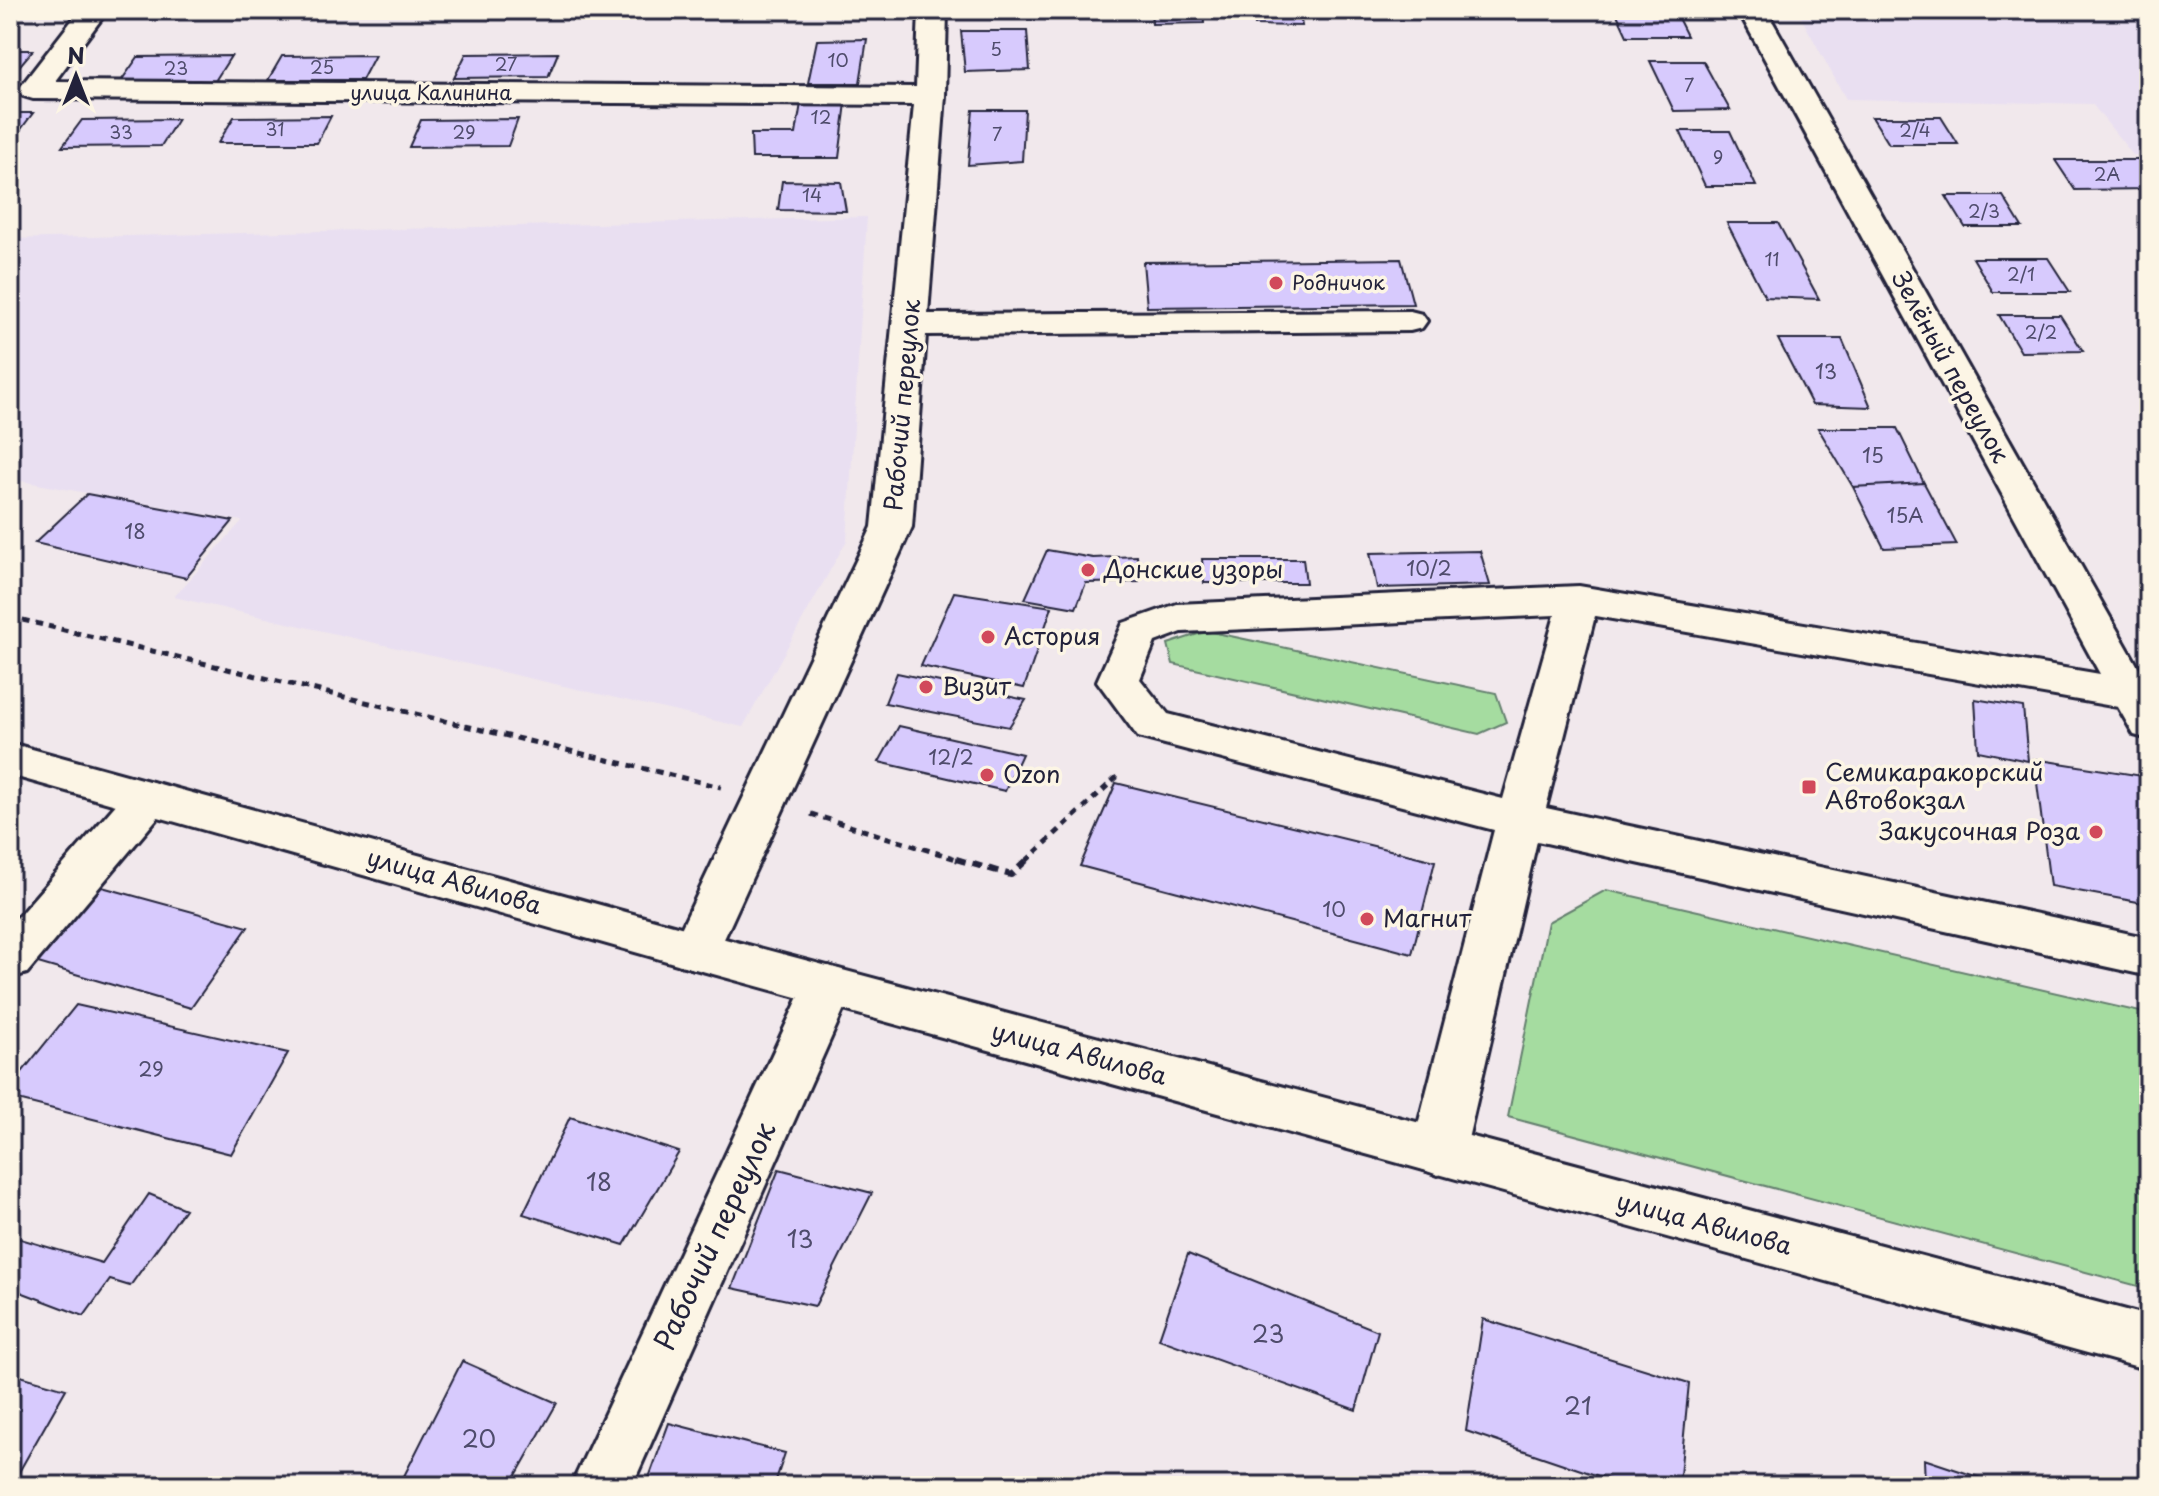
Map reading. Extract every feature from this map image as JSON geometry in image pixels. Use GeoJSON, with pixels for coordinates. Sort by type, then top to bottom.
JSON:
{"type":"FeatureCollection","features":[{"type":"Feature","properties":{"kind":"street","name":"улица Калинина"},"geometry":{"type":"LineString","coordinates":[[94,10],[33,90],[930,96]]}},
{"type":"Feature","properties":{"kind":"street","name":"Рабочий переулок"},"geometry":{"type":"LineString","coordinates":[[695,950],[892,527],[930,96],[933,10]]}},
{"type":"Feature","properties":{"kind":"street","name":"Зелёный переулок"},"geometry":{"type":"LineString","coordinates":[[1752,10],[2140,709]]}},
{"type":"Feature","properties":{"kind":"street"},"geometry":{"type":"LineString","coordinates":[[910,325],[1410,321]]}},
{"type":"Feature","properties":{"kind":"street"},"geometry":{"type":"LineString","coordinates":[[2140,709],[1579,600],[1177,618],[1138,633],[1118,681],[1153,726],[1521,820],[2149,957]]}},
{"type":"Feature","properties":{"kind":"street"},"geometry":{"type":"LineString","coordinates":[[1438,1152],[1579,600]]}},
{"type":"Feature","properties":{"kind":"street","name":"улица Авилова"},"geometry":{"type":"LineString","coordinates":[[10,759],[695,950],[2149,1343]]}},
{"type":"Feature","properties":{"kind":"street"},"geometry":{"type":"LineString","coordinates":[[10,959],[148,798]]}},
{"type":"Feature","properties":{"kind":"street","name":"Рабочий переулок"},"geometry":{"type":"LineString","coordinates":[[601,1486],[829,986]]}},
{"type":"Feature","properties":{"kind":"path"},"geometry":{"type":"LineString","coordinates":[[10,617],[766,798],[881,838],[1011,875],[1119,775]]}},
{"type":"Feature","properties":{"kind":"shaded area"},"geometry":{"type":"Polygon","coordinates":[[[1797,10],[2149,10],[2149,156],[2133,155],[2092,104],[1846,99],[1797,10]]]}},
{"type":"Feature","properties":{"kind":"shaded area"},"geometry":{"type":"Polygon","coordinates":[[[867,217],[847,540],[743,727],[174,597],[242,521],[10,479],[10,239],[867,217]]]}},
{"type":"Feature","properties":{"kind":"green space"},"geometry":{"type":"Polygon","coordinates":[[[1207,631],[1496,693],[1506,722],[1479,734],[1173,664],[1168,644],[1207,631]]]}},
{"type":"Feature","properties":{"kind":"green space"},"geometry":{"type":"Polygon","coordinates":[[[1606,890],[2149,1014],[2149,1289],[1508,1117],[1548,922],[1606,890]]]}},
{"type":"Feature","properties":{"kind":"building"},"geometry":{"type":"Polygon","coordinates":[[[1151,10],[1203,10],[1204,23],[1152,24],[1151,10]]]}},
{"type":"Feature","properties":{"kind":"building"},"geometry":{"type":"Polygon","coordinates":[[[1256,10],[1299,10],[1302,26],[1255,25],[1256,10]]]}},
{"type":"Feature","properties":{"kind":"building"},"geometry":{"type":"Polygon","coordinates":[[[1615,10],[1674,10],[1687,36],[1627,36],[1615,10]]]}},
{"type":"Feature","properties":{"kind":"building"},"geometry":{"type":"Polygon","coordinates":[[[961,31],[1027,31],[1030,70],[965,72],[961,31]]]}},
{"type":"Feature","properties":{"kind":"building"},"geometry":{"type":"Polygon","coordinates":[[[867,39],[860,83],[808,83],[817,40],[867,39]]]}},
{"type":"Feature","properties":{"kind":"building"},"geometry":{"type":"Polygon","coordinates":[[[10,50],[33,50],[16,70],[10,70],[10,50]]]}},
{"type":"Feature","properties":{"kind":"building"},"geometry":{"type":"Polygon","coordinates":[[[558,53],[548,77],[454,78],[466,54],[558,53]]]}},
{"type":"Feature","properties":{"kind":"building"},"geometry":{"type":"Polygon","coordinates":[[[375,55],[362,80],[268,80],[282,56],[375,55]]]}},
{"type":"Feature","properties":{"kind":"building"},"geometry":{"type":"Polygon","coordinates":[[[231,56],[215,81],[121,81],[138,57],[231,56]]]}},
{"type":"Feature","properties":{"kind":"building"},"geometry":{"type":"Polygon","coordinates":[[[1650,61],[1703,61],[1730,110],[1674,111],[1650,61]]]}},
{"type":"Feature","properties":{"kind":"building"},"geometry":{"type":"Polygon","coordinates":[[[801,103],[846,103],[839,158],[752,158],[751,134],[796,134],[801,103]]]}},
{"type":"Feature","properties":{"kind":"building"},"geometry":{"type":"Polygon","coordinates":[[[973,110],[1025,110],[1022,161],[968,165],[973,110]]]}},
{"type":"Feature","properties":{"kind":"building"},"geometry":{"type":"Polygon","coordinates":[[[10,113],[33,113],[13,140],[10,140],[10,113]]]}},
{"type":"Feature","properties":{"kind":"building"},"geometry":{"type":"Polygon","coordinates":[[[331,116],[317,143],[218,143],[234,117],[331,116]]]}},
{"type":"Feature","properties":{"kind":"building"},"geometry":{"type":"Polygon","coordinates":[[[1872,117],[1941,117],[1958,144],[1889,144],[1872,117]]]}},
{"type":"Feature","properties":{"kind":"building"},"geometry":{"type":"Polygon","coordinates":[[[178,119],[161,146],[62,147],[82,120],[178,119]]]}},
{"type":"Feature","properties":{"kind":"building"},"geometry":{"type":"Polygon","coordinates":[[[518,119],[508,146],[409,147],[421,120],[518,119]]]}},
{"type":"Feature","properties":{"kind":"building"},"geometry":{"type":"Polygon","coordinates":[[[1680,131],[1730,131],[1756,186],[1705,186],[1680,131]]]}},
{"type":"Feature","properties":{"kind":"building"},"geometry":{"type":"Polygon","coordinates":[[[2055,160],[2149,160],[2149,189],[2075,190],[2055,160]]]}},
{"type":"Feature","properties":{"kind":"building"},"geometry":{"type":"Polygon","coordinates":[[[782,181],[841,182],[846,211],[778,210],[782,181]]]}},
{"type":"Feature","properties":{"kind":"building"},"geometry":{"type":"Polygon","coordinates":[[[1946,196],[2003,196],[2022,227],[1965,227],[1946,196]]]}},
{"type":"Feature","properties":{"kind":"building"},"geometry":{"type":"Polygon","coordinates":[[[1727,223],[1778,223],[1819,299],[1765,297],[1727,223]]]}},
{"type":"Feature","properties":{"kind":"building"},"geometry":{"type":"Polygon","coordinates":[[[1973,258],[2048,258],[2070,292],[1993,292],[1973,258]]]}},
{"type":"Feature","properties":{"kind":"building","name":"Родничок"},"geometry":{"type":"Polygon","coordinates":[[[1401,259],[1413,304],[1147,307],[1143,262],[1401,259]]]}},
{"type":"Feature","properties":{"kind":"building"},"geometry":{"type":"Polygon","coordinates":[[[1999,315],[2060,315],[2083,351],[2021,352],[1999,315]]]}},
{"type":"Feature","properties":{"kind":"building"},"geometry":{"type":"Polygon","coordinates":[[[1778,339],[1842,339],[1871,407],[1812,405],[1778,339]]]}},
{"type":"Feature","properties":{"kind":"building"},"geometry":{"type":"Polygon","coordinates":[[[1818,428],[1897,428],[1924,483],[1853,487],[1818,428]]]}},
{"type":"Feature","properties":{"kind":"building"},"geometry":{"type":"Polygon","coordinates":[[[1924,483],[1957,545],[1884,548],[1853,487],[1924,483]]]}},
{"type":"Feature","properties":{"kind":"building"},"geometry":{"type":"Polygon","coordinates":[[[87,494],[233,521],[186,578],[35,543],[87,494]]]}},
{"type":"Feature","properties":{"kind":"building","name":"Донские узоры"},"geometry":{"type":"Polygon","coordinates":[[[1047,550],[1093,558],[1137,556],[1139,582],[1086,583],[1076,608],[1025,599],[1047,550]]]}},
{"type":"Feature","properties":{"kind":"building"},"geometry":{"type":"Polygon","coordinates":[[[1480,551],[1490,585],[1377,588],[1370,553],[1480,551]]]}},
{"type":"Feature","properties":{"kind":"building"},"geometry":{"type":"Polygon","coordinates":[[[1202,559],[1303,559],[1306,583],[1204,583],[1202,559]]]}},
{"type":"Feature","properties":{"kind":"building","name":"Астория"},"geometry":{"type":"Polygon","coordinates":[[[954,592],[1052,607],[1024,688],[921,666],[954,592]]]}},
{"type":"Feature","properties":{"kind":"building","name":"Визит"},"geometry":{"type":"Polygon","coordinates":[[[897,673],[1026,700],[1009,727],[885,703],[897,673]]]}},
{"type":"Feature","properties":{"kind":"building"},"geometry":{"type":"Polygon","coordinates":[[[1975,699],[2023,707],[2028,761],[1978,751],[1975,699]]]}},
{"type":"Feature","properties":{"kind":"building"},"geometry":{"type":"Polygon","coordinates":[[[899,726],[1022,754],[1005,791],[879,762],[899,726]]]}},
{"type":"Feature","properties":{"kind":"building","name":"Закусочная Роза"},"geometry":{"type":"Polygon","coordinates":[[[2034,759],[2149,777],[2149,904],[2050,886],[2034,759]]]}},
{"type":"Feature","properties":{"kind":"building"},"geometry":{"type":"Polygon","coordinates":[[[1116,783],[1435,861],[1412,954],[1080,866],[1116,783]]]}},
{"type":"Feature","properties":{"kind":"building"},"geometry":{"type":"Polygon","coordinates":[[[91,884],[248,927],[191,1008],[21,958],[91,884]]]}},
{"type":"Feature","properties":{"kind":"building"},"geometry":{"type":"Polygon","coordinates":[[[76,1005],[288,1053],[231,1154],[10,1098],[10,1087],[76,1005]]]}},
{"type":"Feature","properties":{"kind":"building"},"geometry":{"type":"Polygon","coordinates":[[[570,1117],[679,1152],[624,1245],[523,1214],[570,1117]]]}},
{"type":"Feature","properties":{"kind":"building"},"geometry":{"type":"Polygon","coordinates":[[[779,1169],[872,1193],[815,1306],[732,1288],[779,1169]]]}},
{"type":"Feature","properties":{"kind":"building"},"geometry":{"type":"Polygon","coordinates":[[[149,1194],[185,1209],[130,1286],[110,1280],[84,1316],[10,1288],[10,1240],[14,1237],[102,1263],[149,1194]]]}},
{"type":"Feature","properties":{"kind":"building"},"geometry":{"type":"Polygon","coordinates":[[[1188,1254],[1378,1331],[1356,1410],[1159,1339],[1188,1254]]]}},
{"type":"Feature","properties":{"kind":"building"},"geometry":{"type":"Polygon","coordinates":[[[1483,1319],[1689,1383],[1679,1486],[1628,1486],[1466,1431],[1483,1319]]]}},
{"type":"Feature","properties":{"kind":"building"},"geometry":{"type":"Polygon","coordinates":[[[462,1361],[557,1403],[510,1486],[446,1486],[404,1476],[462,1361]]]}},
{"type":"Feature","properties":{"kind":"building"},"geometry":{"type":"Polygon","coordinates":[[[10,1373],[66,1389],[11,1486],[10,1486],[10,1373]]]}},
{"type":"Feature","properties":{"kind":"building"},"geometry":{"type":"Polygon","coordinates":[[[669,1423],[785,1453],[774,1486],[646,1486],[669,1423]]]}},
{"type":"Feature","properties":{"kind":"building"},"geometry":{"type":"Polygon","coordinates":[[[1924,1459],[2005,1486],[1925,1486],[1924,1459]]]}},
{"type":"Feature","properties":{"kind":"place","name":"Родничок"},"geometry":{"type":"Point","coordinates":[1276,283]}},
{"type":"Feature","properties":{"kind":"place","name":"Донские узоры"},"geometry":{"type":"Point","coordinates":[1088,570]}},
{"type":"Feature","properties":{"kind":"place","name":"Астория"},"geometry":{"type":"Point","coordinates":[988,637]}},
{"type":"Feature","properties":{"kind":"place","name":"Визит"},"geometry":{"type":"Point","coordinates":[926,687]}},
{"type":"Feature","properties":{"kind":"place","name":"Ozon"},"geometry":{"type":"Point","coordinates":[987,775]}},
{"type":"Feature","properties":{"kind":"place","name":"Семикаракорский Автовокзал"},"geometry":{"type":"Point","coordinates":[1809,787]}},
{"type":"Feature","properties":{"kind":"place","name":"Закусочная Роза"},"geometry":{"type":"Point","coordinates":[2096,832]}},
{"type":"Feature","properties":{"kind":"place","name":"Магнит"},"geometry":{"type":"Point","coordinates":[1367,919]}}]}
